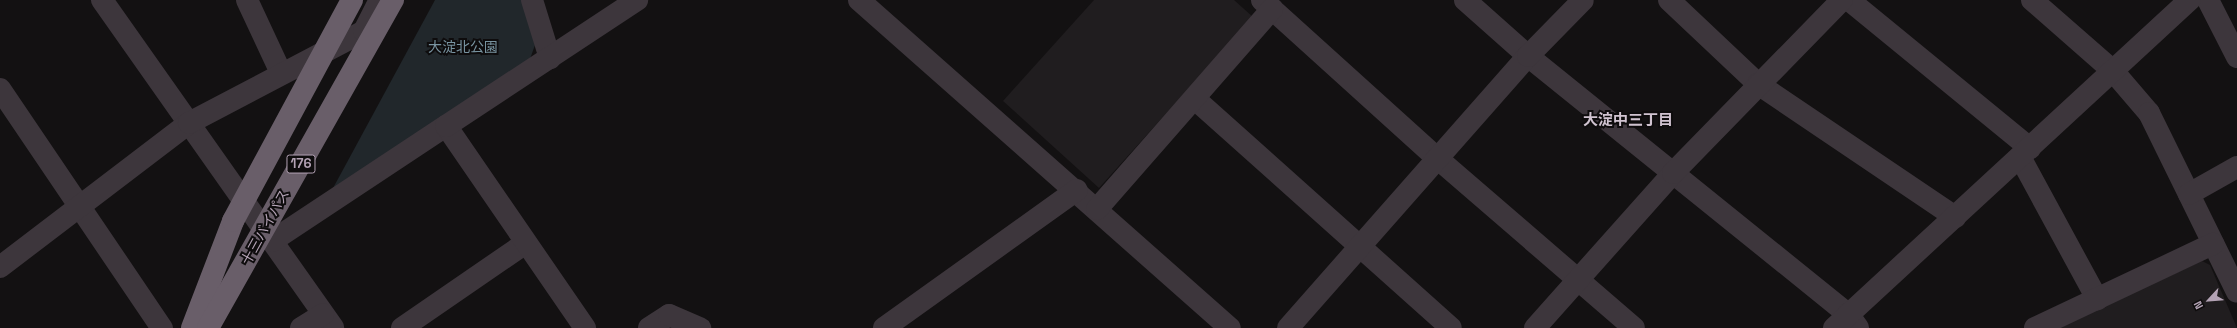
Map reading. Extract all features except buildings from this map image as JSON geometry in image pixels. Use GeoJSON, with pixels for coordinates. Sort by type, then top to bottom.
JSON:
{"type":"FeatureCollection","features":[{"type":"Feature","properties":{"kind":"highway"},"geometry":{"type":"LineString","coordinates":[[192,328],[233,221],[352,0]]}},
{"type":"Feature","properties":{"kind":"highway","name":"十三バイパス"},"geometry":{"type":"LineString","coordinates":[[208,328],[393,0]]}},
{"type":"Feature","properties":{"kind":"street"},"geometry":{"type":"LineString","coordinates":[[102,0],[328,321],[301,328]]}},
{"type":"Feature","properties":{"kind":"street"},"geometry":{"type":"LineString","coordinates":[[247,0],[281,73]]}},
{"type":"Feature","properties":{"kind":"street"},"geometry":{"type":"LineString","coordinates":[[0,267],[80,208],[188,123],[281,73],[364,31],[380,0]]}},
{"type":"Feature","properties":{"kind":"street"},"geometry":{"type":"LineString","coordinates":[[532,0],[550,58]]}},
{"type":"Feature","properties":{"kind":"street"},"geometry":{"type":"LineString","coordinates":[[272,241],[638,0]]}},
{"type":"Feature","properties":{"kind":"street"},"geometry":{"type":"LineString","coordinates":[[859,0],[1077,190],[1230,328]]}},
{"type":"Feature","properties":{"kind":"street"},"geometry":{"type":"LineString","coordinates":[[1465,0],[1528,56],[1673,173],[1847,324],[1955,217],[2190,0]]}},
{"type":"Feature","properties":{"kind":"street"},"geometry":{"type":"LineString","coordinates":[[1288,328],[1360,244],[1528,56],[1583,0]]}},
{"type":"Feature","properties":{"kind":"street"},"geometry":{"type":"LineString","coordinates":[[1670,0],[1758,84],[1955,217]]}},
{"type":"Feature","properties":{"kind":"street"},"geometry":{"type":"LineString","coordinates":[[1535,328],[1673,173],[1758,84],[1842,0]]}},
{"type":"Feature","properties":{"kind":"street"},"geometry":{"type":"LineString","coordinates":[[1849,0],[2025,152],[2097,299]]}},
{"type":"Feature","properties":{"kind":"street"},"geometry":{"type":"LineString","coordinates":[[2032,0],[2113,71],[2149,113],[2237,292]]}},
{"type":"Feature","properties":{"kind":"street"},"geometry":{"type":"LineString","coordinates":[[2208,0],[2237,57]]}},
{"type":"Feature","properties":{"kind":"street"},"geometry":{"type":"LineString","coordinates":[[1097,209],[1195,98],[1267,4],[1437,158],[1580,279],[1634,328]]}},
{"type":"Feature","properties":{"kind":"street"},"geometry":{"type":"LineString","coordinates":[[0,89],[162,328]]}},
{"type":"Feature","properties":{"kind":"street"},"geometry":{"type":"LineString","coordinates":[[1195,98],[1360,244],[1451,328]]}},
{"type":"Feature","properties":{"kind":"street"},"geometry":{"type":"LineString","coordinates":[[446,126],[524,244],[585,328]]}},
{"type":"Feature","properties":{"kind":"street"},"geometry":{"type":"LineString","coordinates":[[2189,194],[2237,167]]}},
{"type":"Feature","properties":{"kind":"street"},"geometry":{"type":"LineString","coordinates":[[884,328],[1077,190]]}},
{"type":"Feature","properties":{"kind":"street"},"geometry":{"type":"LineString","coordinates":[[402,328],[524,244]]}},
{"type":"Feature","properties":{"kind":"street"},"geometry":{"type":"LineString","coordinates":[[2035,328],[2213,244]]}},
{"type":"Feature","properties":{"kind":"street"},"geometry":{"type":"LineString","coordinates":[[649,328],[669,315],[700,328]]}},
{"type":"Feature","properties":{"kind":"shaded area"},"geometry":{"type":"Polygon","coordinates":[[[1094,0],[1234,0],[1253,17],[1099,188],[1003,101],[1094,0]]]}},
{"type":"Feature","properties":{"kind":"shaded area"},"geometry":{"type":"Polygon","coordinates":[[[2202,261],[2210,265],[2237,328],[2056,328],[2202,261]]]}},
{"type":"Feature","properties":{"kind":"green space","name":"大淀北公園"},"geometry":{"type":"Polygon","coordinates":[[[435,0],[522,0],[535,45],[530,59],[332,190],[435,0]]]}},
{"type":"Feature","properties":{"kind":"district","name":"大淀中三丁目"},"geometry":{"type":"Point","coordinates":[1628,120]}}]}
